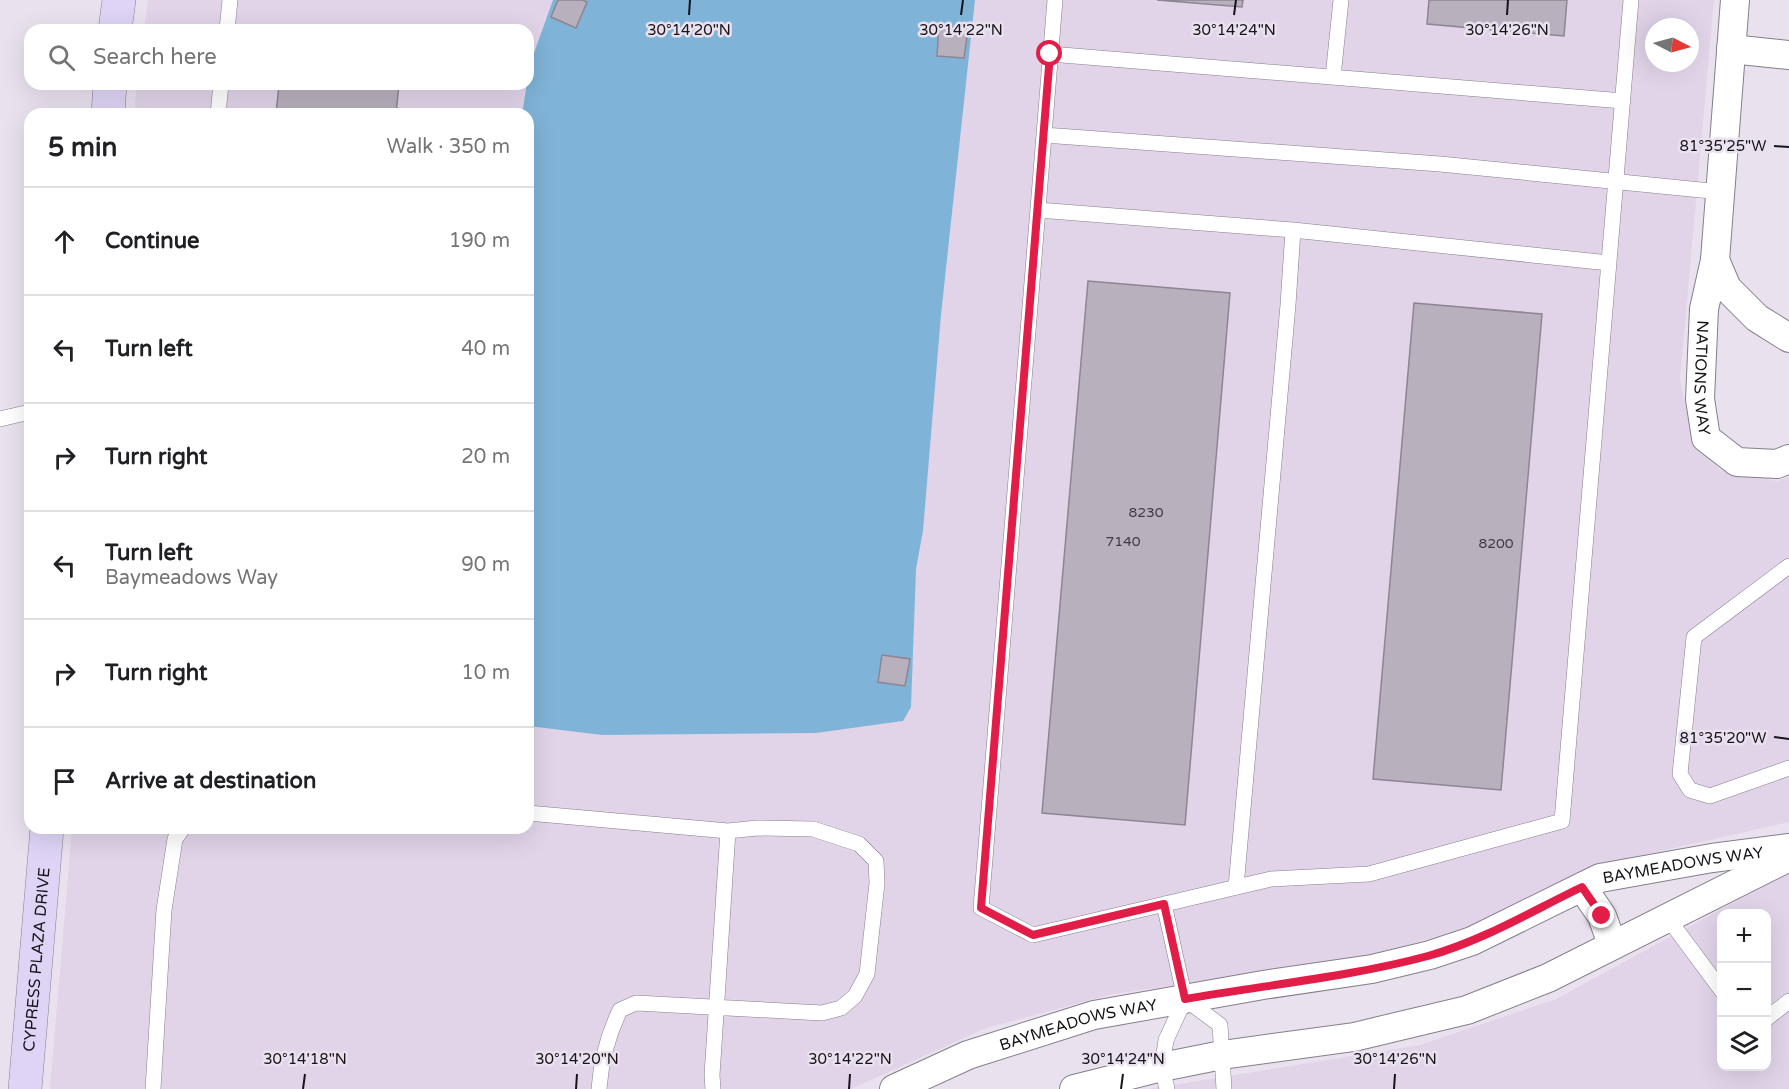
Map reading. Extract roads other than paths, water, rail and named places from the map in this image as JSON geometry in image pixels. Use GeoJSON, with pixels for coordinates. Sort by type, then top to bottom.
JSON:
{"type":"FeatureCollection","features":[{"type":"Feature","properties":{"kind":"street"},"geometry":{"type":"LineString","coordinates":[[116,24],[119,0]]}},
{"type":"Feature","properties":{"kind":"street","name":"NATIONS WAY"},"geometry":{"type":"LineString","coordinates":[[1735,0],[1715,260],[1704,309],[1700,399],[1706,438],[1737,462],[1777,464],[1789,459]]}},
{"type":"Feature","properties":{"kind":"street"},"geometry":{"type":"LineString","coordinates":[[1731,49],[1789,55]]}},
{"type":"Feature","properties":{"kind":"street"},"geometry":{"type":"LineString","coordinates":[[108,108],[110,90]]}},
{"type":"Feature","properties":{"kind":"street","name":"NATIONS WAY"},"geometry":{"type":"LineString","coordinates":[[1715,260],[1727,288],[1757,318],[1789,338]]}},
{"type":"Feature","properties":{"kind":"street","name":"CYPRESS PLAZA DRIVE"},"geometry":{"type":"LineString","coordinates":[[26,1089],[47,834]]}},
{"type":"Feature","properties":{"kind":"street","name":"BAYMEADOWS WAY"},"geometry":{"type":"LineString","coordinates":[[894,1089],[968,1055],[1094,1016],[1372,969],[1430,955],[1472,941],[1600,878],[1712,858],[1789,848]]}},
{"type":"Feature","properties":{"kind":"street","name":"BAYMEADOWS WAY"},"geometry":{"type":"LineString","coordinates":[[1074,1089],[1164,1078],[1222,1055],[1354,1037],[1467,1010],[1548,978],[1789,857]]}},
{"type":"Feature","properties":{"kind":"street"},"geometry":{"type":"LineString","coordinates":[[1582,887],[1602,916],[1612,944]]}},
{"type":"Feature","properties":{"kind":"lane"},"geometry":{"type":"LineString","coordinates":[[228,24],[230,0]]}},
{"type":"Feature","properties":{"kind":"lane"},"geometry":{"type":"LineString","coordinates":[[1055,0],[981,908],[1033,935],[1271,879],[1369,874],[1562,821],[1631,0]]}},
{"type":"Feature","properties":{"kind":"lane"},"geometry":{"type":"LineString","coordinates":[[1333,77],[1341,0]]}},
{"type":"Feature","properties":{"kind":"lane"},"geometry":{"type":"LineString","coordinates":[[1050,54],[1623,101]]}},
{"type":"Feature","properties":{"kind":"lane"},"geometry":{"type":"LineString","coordinates":[[219,108],[220,90]]}},
{"type":"Feature","properties":{"kind":"lane"},"geometry":{"type":"LineString","coordinates":[[1044,135],[1440,164],[1721,192]]}},
{"type":"Feature","properties":{"kind":"lane"},"geometry":{"type":"LineString","coordinates":[[1038,210],[1293,230],[1609,263]]}},
{"type":"Feature","properties":{"kind":"lane"},"geometry":{"type":"LineString","coordinates":[[1236,887],[1293,230]]}},
{"type":"Feature","properties":{"kind":"lane"},"geometry":{"type":"LineString","coordinates":[[0,419],[24,413]]}},
{"type":"Feature","properties":{"kind":"lane"},"geometry":{"type":"LineString","coordinates":[[1789,566],[1694,637],[1680,774],[1690,790],[1710,796],[1789,768]]}},
{"type":"Feature","properties":{"kind":"lane"},"geometry":{"type":"LineString","coordinates":[[534,814],[728,831],[757,828],[813,829],[859,844],[876,861],[877,883],[867,974],[855,996],[841,1008],[822,1012],[636,1003],[620,1010],[609,1034],[600,1070],[599,1089]]}},
{"type":"Feature","properties":{"kind":"lane"},"geometry":{"type":"LineString","coordinates":[[714,1089],[712,1075],[728,831]]}},
{"type":"Feature","properties":{"kind":"lane"},"geometry":{"type":"LineString","coordinates":[[153,1089],[165,910],[175,839],[179,834]]}},
{"type":"Feature","properties":{"kind":"lane"},"geometry":{"type":"LineString","coordinates":[[1164,904],[1185,999],[1166,1040],[1164,1078]]}},
{"type":"Feature","properties":{"kind":"lane"},"geometry":{"type":"LineString","coordinates":[[1667,917],[1717,984]]}},
{"type":"Feature","properties":{"kind":"lane"},"geometry":{"type":"LineString","coordinates":[[1185,999],[1220,1025],[1224,1089]]}},
{"type":"Feature","properties":{"kind":"lane"},"geometry":{"type":"LineString","coordinates":[[1769,1017],[1789,1001]]}},
{"type":"Feature","properties":{"kind":"water"},"geometry":{"type":"Polygon","coordinates":[[[553,0],[975,0],[941,315],[923,531],[916,569],[911,707],[903,721],[816,733],[602,735],[534,727],[534,108],[523,108],[526,90],[534,90],[534,53],[553,0]]]}}]}
